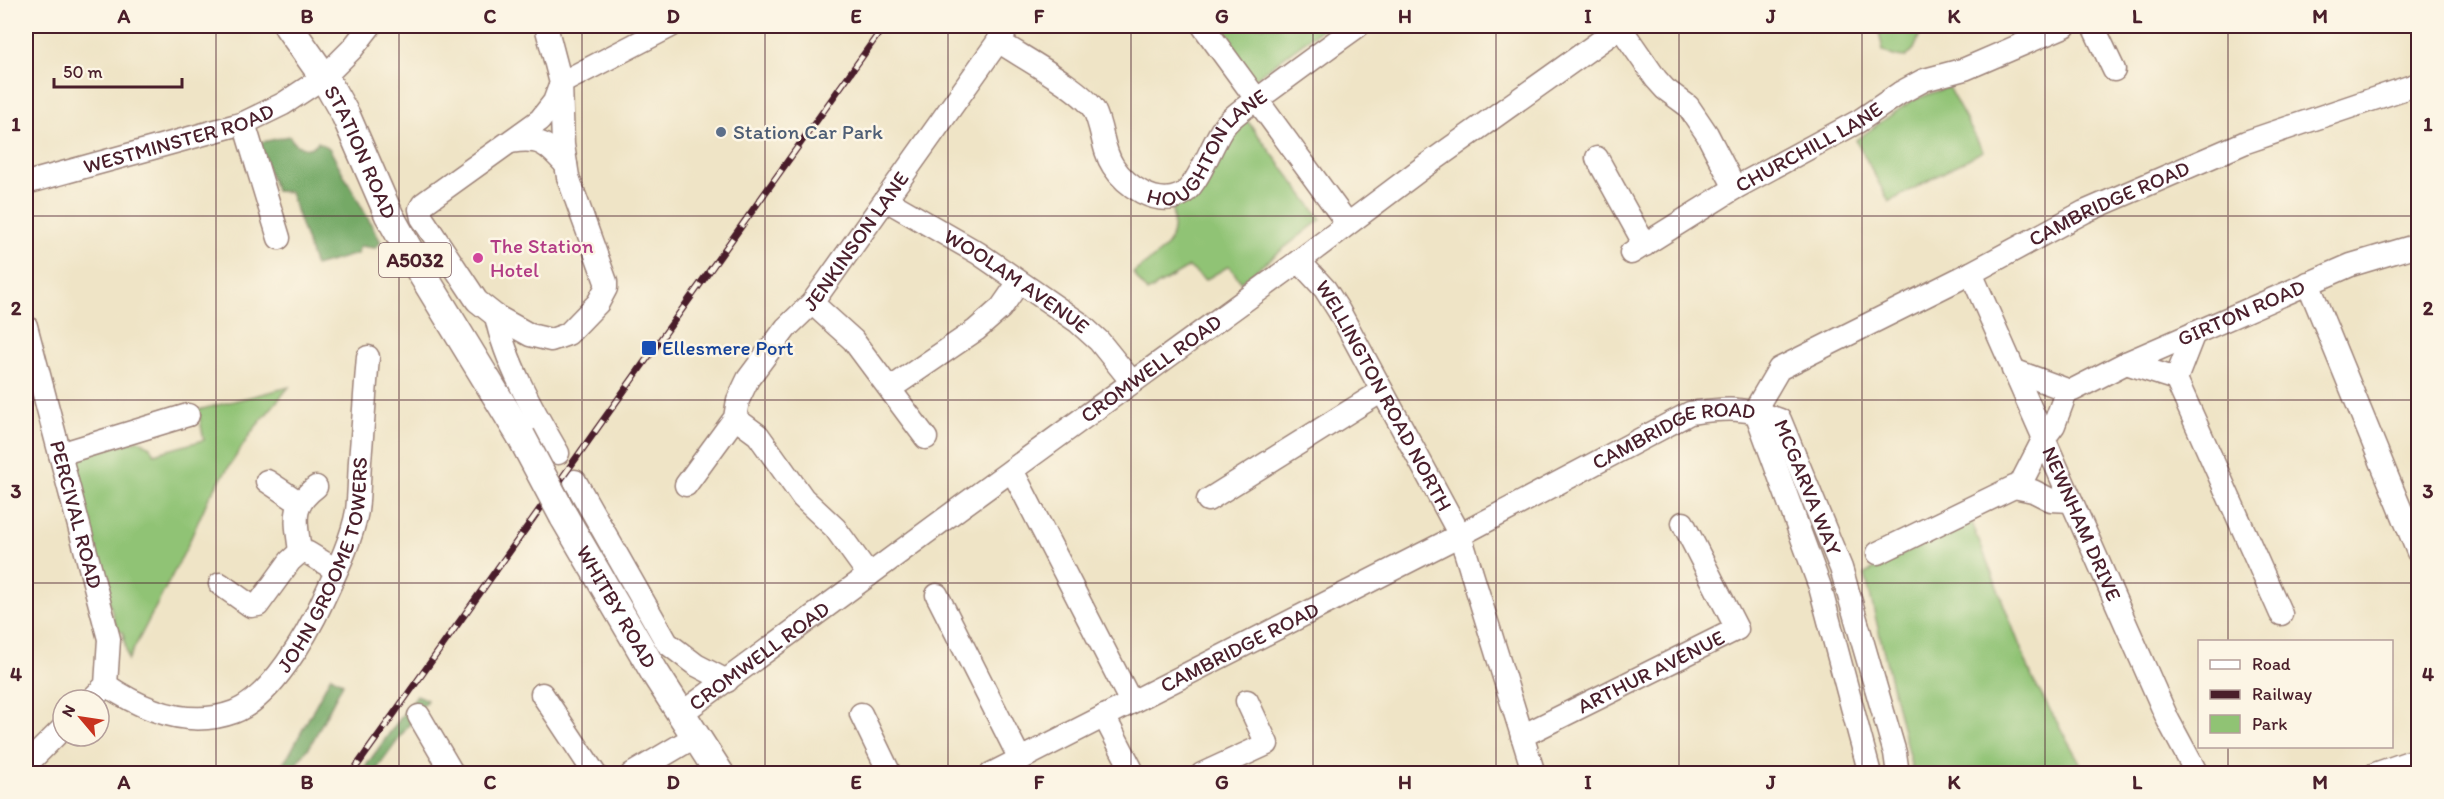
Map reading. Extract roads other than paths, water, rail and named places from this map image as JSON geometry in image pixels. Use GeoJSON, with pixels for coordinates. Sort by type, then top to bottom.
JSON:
{"type":"FeatureCollection","features":[{"type":"Feature","properties":{"kind":"main road","name":"STATION ROAD"},"geometry":{"type":"LineString","coordinates":[[288,26],[324,77],[346,116],[389,215],[521,436]]}},
{"type":"Feature","properties":{"kind":"main road","name":"WHITBY ROAD"},"geometry":{"type":"LineString","coordinates":[[521,436],[564,517],[655,673],[720,774]]}},
{"type":"Feature","properties":{"kind":"street","name":"WESTMINSTER ROAD"},"geometry":{"type":"LineString","coordinates":[[26,183],[244,123],[283,104],[324,77],[352,49],[370,26]]}},
{"type":"Feature","properties":{"kind":"street"},"geometry":{"type":"LineString","coordinates":[[546,26],[561,83],[566,165]]}},
{"type":"Feature","properties":{"kind":"street"},"geometry":{"type":"LineString","coordinates":[[511,142],[549,111],[561,83],[671,26]]}},
{"type":"Feature","properties":{"kind":"street"},"geometry":{"type":"LineString","coordinates":[[1203,26],[1347,223]]}},
{"type":"Feature","properties":{"kind":"street","name":"HOUGHTON LANE"},"geometry":{"type":"LineString","coordinates":[[1004,33],[1092,107],[1099,122],[1104,147],[1113,166],[1126,181],[1144,194],[1157,198],[1181,195],[1195,179],[1226,124],[1358,26]]}},
{"type":"Feature","properties":{"kind":"street","name":"CHURCHILL LANE"},"geometry":{"type":"LineString","coordinates":[[1621,26],[1656,79],[1665,89],[1688,106],[1707,134],[1735,188],[1859,121],[1900,93],[1924,80],[1965,69],[2065,26]]}},
{"type":"Feature","properties":{"kind":"street","name":"CROMWELL ROAD"},"geometry":{"type":"LineString","coordinates":[[632,774],[689,725],[727,681],[1299,261],[1347,223],[1621,26]]}},
{"type":"Feature","properties":{"kind":"street"},"geometry":{"type":"LineString","coordinates":[[2093,26],[2114,70]]}},
{"type":"Feature","properties":{"kind":"street","name":"JENKINSON LANE"},"geometry":{"type":"LineString","coordinates":[[686,485],[735,418],[738,400],[748,379],[786,328],[812,303],[1004,33]]}},
{"type":"Feature","properties":{"kind":"street","name":"CAMBRIDGE ROAD"},"geometry":{"type":"LineString","coordinates":[[992,774],[1460,535],[1690,413],[1721,409],[1755,410],[1779,369],[1971,273],[2084,212],[2246,142],[2418,84]]}},
{"type":"Feature","properties":{"kind":"street"},"geometry":{"type":"LineString","coordinates":[[244,123],[279,238]]}},
{"type":"Feature","properties":{"kind":"street"},"geometry":{"type":"LineString","coordinates":[[511,142],[528,139],[540,142],[566,165]]}},
{"type":"Feature","properties":{"kind":"street","name":"STATION ROAD"},"geometry":{"type":"LineString","coordinates":[[511,142],[423,204],[420,209],[422,218],[477,301],[496,316],[530,334],[551,340],[568,334],[598,303],[606,288],[606,282],[570,185],[566,165]]}},
{"type":"Feature","properties":{"kind":"street"},"geometry":{"type":"LineString","coordinates":[[1598,158],[1638,249],[1735,188]]}},
{"type":"Feature","properties":{"kind":"street","name":"WOOLAM AVENUE"},"geometry":{"type":"LineString","coordinates":[[886,200],[978,253],[1078,321],[1099,340],[1132,382]]}},
{"type":"Feature","properties":{"kind":"street","name":"GIRTON ROAD"},"geometry":{"type":"LineString","coordinates":[[2067,390],[2073,390],[2126,363],[2351,265],[2418,245]]}},
{"type":"Feature","properties":{"kind":"street","name":"WELLINGTON ROAD NORTH"},"geometry":{"type":"LineString","coordinates":[[1299,261],[1324,289],[1339,311],[1460,535],[1534,774]]}},
{"type":"Feature","properties":{"kind":"street","name":"NEWNHAM DRIVE"},"geometry":{"type":"LineString","coordinates":[[1971,273],[2168,720],[2197,774]]}},
{"type":"Feature","properties":{"kind":"street"},"geometry":{"type":"LineString","coordinates":[[891,388],[976,330],[1000,308],[1019,282]]}},
{"type":"Feature","properties":{"kind":"street"},"geometry":{"type":"LineString","coordinates":[[2308,283],[2418,552]]}},
{"type":"Feature","properties":{"kind":"street"},"geometry":{"type":"LineString","coordinates":[[812,303],[853,340],[891,388],[926,438]]}},
{"type":"Feature","properties":{"kind":"street"},"geometry":{"type":"LineString","coordinates":[[496,316],[502,342],[540,423],[558,453]]}},
{"type":"Feature","properties":{"kind":"street","name":"PERCIVAL ROAD"},"geometry":{"type":"LineString","coordinates":[[26,326],[109,639],[99,688]]}},
{"type":"Feature","properties":{"kind":"street"},"geometry":{"type":"LineString","coordinates":[[2194,333],[2176,380],[2280,614]]}},
{"type":"Feature","properties":{"kind":"street","name":"JOHN GROOME TOWERS"},"geometry":{"type":"LineString","coordinates":[[111,694],[124,697],[153,711],[181,718],[201,718],[235,712],[255,698],[286,666],[318,611],[357,512],[368,357]]}},
{"type":"Feature","properties":{"kind":"street"},"geometry":{"type":"LineString","coordinates":[[2126,363],[2176,380]]}},
{"type":"Feature","properties":{"kind":"street"},"geometry":{"type":"LineString","coordinates":[[2013,370],[2067,390],[2054,424],[2043,440],[2019,487]]}},
{"type":"Feature","properties":{"kind":"street"},"geometry":{"type":"LineString","coordinates":[[1208,500],[1382,391]]}},
{"type":"Feature","properties":{"kind":"street","name":"MCGARVA WAY"},"geometry":{"type":"LineString","coordinates":[[1755,410],[1820,587],[1869,774]]}},
{"type":"Feature","properties":{"kind":"street","name":"MCGARVA WAY"},"geometry":{"type":"LineString","coordinates":[[1755,410],[1780,420],[1841,568],[1898,774]]}},
{"type":"Feature","properties":{"kind":"street"},"geometry":{"type":"LineString","coordinates":[[60,454],[188,415]]}},
{"type":"Feature","properties":{"kind":"street"},"geometry":{"type":"LineString","coordinates":[[735,418],[758,435],[803,498],[835,528],[869,575]]}},
{"type":"Feature","properties":{"kind":"street"},"geometry":{"type":"LineString","coordinates":[[1012,470],[1131,702]]}},
{"type":"Feature","properties":{"kind":"street"},"geometry":{"type":"LineString","coordinates":[[267,481],[300,503]]}},
{"type":"Feature","properties":{"kind":"street","name":"WHITBY ROAD"},"geometry":{"type":"LineString","coordinates":[[575,481],[667,643],[696,665],[727,681]]}},
{"type":"Feature","properties":{"kind":"street"},"geometry":{"type":"LineString","coordinates":[[300,552],[296,517],[303,497],[316,487]]}},
{"type":"Feature","properties":{"kind":"street"},"geometry":{"type":"LineString","coordinates":[[1878,553],[2014,487],[2051,500],[2071,501]]}},
{"type":"Feature","properties":{"kind":"street","name":"ARTHUR AVENUE"},"geometry":{"type":"LineString","coordinates":[[1522,736],[1737,629],[1682,523]]}},
{"type":"Feature","properties":{"kind":"street"},"geometry":{"type":"LineString","coordinates":[[220,584],[251,606],[258,605],[290,561],[300,552],[308,553],[336,570]]}},
{"type":"Feature","properties":{"kind":"street"},"geometry":{"type":"LineString","coordinates":[[937,595],[1020,759]]}},
{"type":"Feature","properties":{"kind":"street"},"geometry":{"type":"LineString","coordinates":[[542,694],[595,774]]}},
{"type":"Feature","properties":{"kind":"street"},"geometry":{"type":"LineString","coordinates":[[1202,774],[1267,744],[1247,701]]}},
{"type":"Feature","properties":{"kind":"street"},"geometry":{"type":"LineString","coordinates":[[861,714],[890,774]]}},
{"type":"Feature","properties":{"kind":"street"},"geometry":{"type":"LineString","coordinates":[[419,716],[453,774]]}},
{"type":"Feature","properties":{"kind":"street"},"geometry":{"type":"LineString","coordinates":[[1104,716],[1134,774]]}},
{"type":"Feature","properties":{"kind":"street"},"geometry":{"type":"LineString","coordinates":[[26,765],[51,740]]}},
{"type":"Feature","properties":{"kind":"street"},"geometry":{"type":"LineString","coordinates":[[2375,774],[2417,762]]}},
{"type":"Feature","properties":{"kind":"railway"},"geometry":{"type":"LineString","coordinates":[[351,774],[884,26]]}},
{"type":"Feature","properties":{"kind":"place","name":"Station Car Park"},"geometry":{"type":"Point","coordinates":[721,132]}},
{"type":"Feature","properties":{"kind":"place","name":"The Station Hotel"},"geometry":{"type":"Point","coordinates":[478,258]}},
{"type":"Feature","properties":{"kind":"place","name":"Ellesmere Port"},"geometry":{"type":"Point","coordinates":[649,348]}}]}
